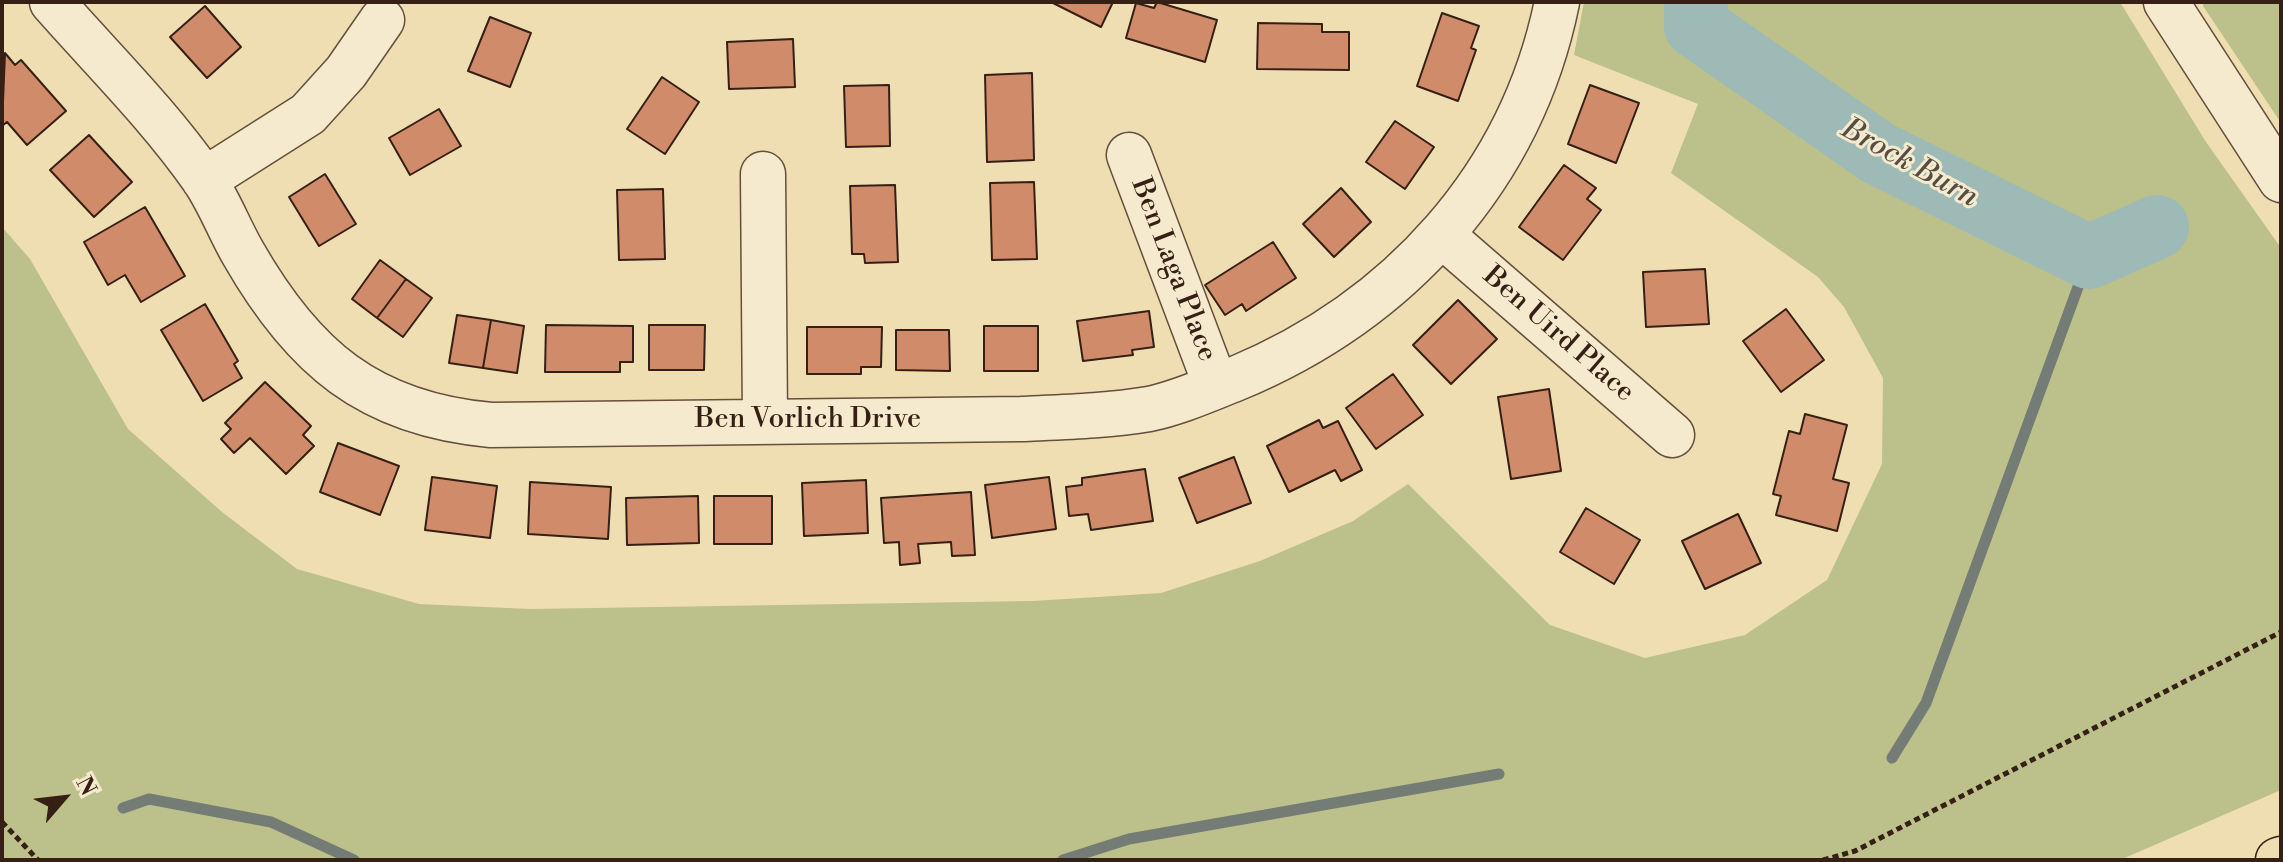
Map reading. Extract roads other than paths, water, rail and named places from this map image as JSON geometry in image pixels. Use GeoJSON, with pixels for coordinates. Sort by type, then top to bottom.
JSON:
{"type":"FeatureCollection","features":[{"type":"Feature","properties":{"kind":"street","name":"Ben Vorlich Drive"},"geometry":{"type":"LineString","coordinates":[[52,2],[165,129],[204,180],[244,255],[306,343],[340,373],[420,414],[491,425],[1085,416],[1150,409],[1216,386],[1288,357],[1342,324],[1390,287],[1443,236],[1486,174],[1525,107],[1549,43],[1557,2]]}},
{"type":"Feature","properties":{"kind":"street"},"geometry":{"type":"LineString","coordinates":[[2166,2],[2281,180]]}},
{"type":"Feature","properties":{"kind":"street"},"geometry":{"type":"LineString","coordinates":[[204,180],[308,114],[346,72],[382,20]]}},
{"type":"Feature","properties":{"kind":"street","name":"Ben Laga Place"},"geometry":{"type":"LineString","coordinates":[[1129,155],[1216,386]]}},
{"type":"Feature","properties":{"kind":"street"},"geometry":{"type":"LineString","coordinates":[[763,174],[765,419]]}},
{"type":"Feature","properties":{"kind":"street","name":"Ben Uird Place"},"geometry":{"type":"LineString","coordinates":[[1443,236],[1672,435]]}},
{"type":"Feature","properties":{"kind":"waterway","name":"Brock Burn"},"geometry":{"type":"LineString","coordinates":[[1696,2],[1696,26],[1878,153],[2089,257],[2157,227]]}},
{"type":"Feature","properties":{"kind":"waterway"},"geometry":{"type":"LineString","coordinates":[[1892,758],[1926,703],[2089,257]]}},
{"type":"Feature","properties":{"kind":"waterway"},"geometry":{"type":"LineString","coordinates":[[1063,860],[1129,839],[1499,774]]}},
{"type":"Feature","properties":{"kind":"waterway"},"geometry":{"type":"LineString","coordinates":[[123,808],[149,799],[271,822],[354,860]]}}]}
